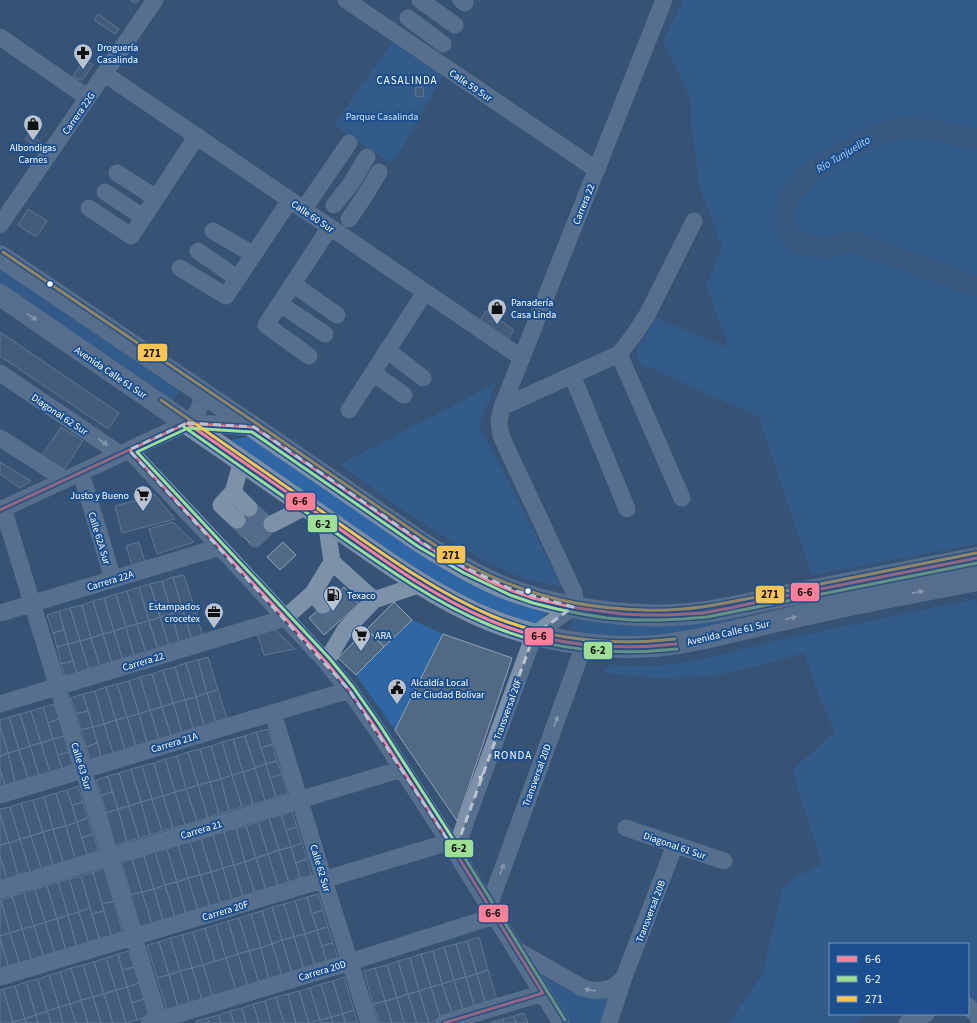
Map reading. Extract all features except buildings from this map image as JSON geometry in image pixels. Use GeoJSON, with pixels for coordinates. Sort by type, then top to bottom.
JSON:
{"type":"FeatureCollection","features":[{"type":"Feature","properties":{"kind":"main road"},"geometry":{"type":"LineString","coordinates":[[0,256],[445,558],[485,578],[534,598],[573,607],[635,614],[695,614],[969,560]]}},
{"type":"Feature","properties":{"kind":"main road","name":"Avenida Calle 61 Sur"},"geometry":{"type":"LineString","coordinates":[[0,295],[421,584],[449,600],[485,617],[506,626],[534,635],[584,645],[626,647],[683,643],[795,617],[971,582]]}},
{"type":"Feature","properties":{"kind":"street","name":"Carrera 22G"},"geometry":{"type":"LineString","coordinates":[[0,225],[156,0]]}},
{"type":"Feature","properties":{"kind":"street","name":"Calle 59 Sur"},"geometry":{"type":"LineString","coordinates":[[346,0],[597,170]]}},
{"type":"Feature","properties":{"kind":"street"},"geometry":{"type":"LineString","coordinates":[[396,34],[420,0],[455,25]]}},
{"type":"Feature","properties":{"kind":"street","name":"Carrera 22"},"geometry":{"type":"LineString","coordinates":[[502,407],[664,0]]}},
{"type":"Feature","properties":{"kind":"street"},"geometry":{"type":"LineString","coordinates":[[408,18],[443,44]]}},
{"type":"Feature","properties":{"kind":"street"},"geometry":{"type":"LineString","coordinates":[[0,37],[88,98]]}},
{"type":"Feature","properties":{"kind":"street","name":"Calle 60 Sur"},"geometry":{"type":"LineString","coordinates":[[105,74],[522,358]]}},
{"type":"Feature","properties":{"kind":"street"},"geometry":{"type":"LineString","coordinates":[[89,208],[131,236],[197,136]]}},
{"type":"Feature","properties":{"kind":"street"},"geometry":{"type":"LineString","coordinates":[[180,268],[226,296],[254,255],[297,205],[330,170],[349,143]]}},
{"type":"Feature","properties":{"kind":"street"},"geometry":{"type":"LineString","coordinates":[[334,205],[350,185],[367,157]]}},
{"type":"Feature","properties":{"kind":"street"},"geometry":{"type":"LineString","coordinates":[[330,170],[350,185],[366,194]]}},
{"type":"Feature","properties":{"kind":"street"},"geometry":{"type":"LineString","coordinates":[[349,219],[379,172]]}},
{"type":"Feature","properties":{"kind":"street"},"geometry":{"type":"LineString","coordinates":[[117,173],[156,198]]}},
{"type":"Feature","properties":{"kind":"street"},"geometry":{"type":"LineString","coordinates":[[105,192],[143,217]]}},
{"type":"Feature","properties":{"kind":"street"},"geometry":{"type":"LineString","coordinates":[[534,635],[573,607],[575,602],[574,592],[501,436],[499,421],[502,407],[619,354],[647,316],[694,221]]}},
{"type":"Feature","properties":{"kind":"street"},"geometry":{"type":"LineString","coordinates":[[309,356],[266,325],[330,227]]}},
{"type":"Feature","properties":{"kind":"street"},"geometry":{"type":"LineString","coordinates":[[213,231],[254,255]]}},
{"type":"Feature","properties":{"kind":"street"},"geometry":{"type":"LineString","coordinates":[[198,251],[238,279]]}},
{"type":"Feature","properties":{"kind":"street"},"geometry":{"type":"LineString","coordinates":[[293,284],[337,314]]}},
{"type":"Feature","properties":{"kind":"street"},"geometry":{"type":"LineString","coordinates":[[349,410],[425,292]]}},
{"type":"Feature","properties":{"kind":"street"},"geometry":{"type":"LineString","coordinates":[[280,304],[326,334]]}},
{"type":"Feature","properties":{"kind":"street"},"geometry":{"type":"LineString","coordinates":[[387,350],[423,378]]}},
{"type":"Feature","properties":{"kind":"street"},"geometry":{"type":"LineString","coordinates":[[619,354],[682,498]]}},
{"type":"Feature","properties":{"kind":"street","name":"Diagonal 62 Sur"},"geometry":{"type":"LineString","coordinates":[[0,373],[125,452],[220,547],[326,662],[349,690],[375,727],[452,847],[561,1023]]}},
{"type":"Feature","properties":{"kind":"street"},"geometry":{"type":"LineString","coordinates":[[372,373],[404,395]]}},
{"type":"Feature","properties":{"kind":"street"},"geometry":{"type":"LineString","coordinates":[[572,375],[627,509]]}},
{"type":"Feature","properties":{"kind":"street"},"geometry":{"type":"LineString","coordinates":[[2,509],[187,423],[192,419],[201,406],[202,393]]}},
{"type":"Feature","properties":{"kind":"street"},"geometry":{"type":"LineString","coordinates":[[187,423],[254,427]]}},
{"type":"Feature","properties":{"kind":"street"},"geometry":{"type":"LineString","coordinates":[[0,438],[58,475],[63,481]]}},
{"type":"Feature","properties":{"kind":"street"},"geometry":{"type":"LineString","coordinates":[[236,520],[221,504],[233,492],[242,461]]}},
{"type":"Feature","properties":{"kind":"street","name":"Calle 62A Sur"},"geometry":{"type":"LineString","coordinates":[[81,473],[113,579]]}},
{"type":"Feature","properties":{"kind":"street"},"geometry":{"type":"LineString","coordinates":[[233,492],[249,508]]}},
{"type":"Feature","properties":{"kind":"street"},"geometry":{"type":"LineString","coordinates":[[272,524],[307,506]]}},
{"type":"Feature","properties":{"kind":"street","name":"Calle 63 Sur"},"geometry":{"type":"LineString","coordinates":[[2,509],[110,857],[134,937],[156,1022]]}},
{"type":"Feature","properties":{"kind":"street"},"geometry":{"type":"LineString","coordinates":[[285,618],[318,599],[332,562],[326,520]]}},
{"type":"Feature","properties":{"kind":"street","name":"Carrera 22A"},"geometry":{"type":"LineString","coordinates":[[0,613],[220,547]]}},
{"type":"Feature","properties":{"kind":"street"},"geometry":{"type":"LineString","coordinates":[[332,562],[374,600]]}},
{"type":"Feature","properties":{"kind":"street"},"geometry":{"type":"LineString","coordinates":[[326,662],[342,626],[374,600],[421,584]]}},
{"type":"Feature","properties":{"kind":"street","name":"Carrera 22"},"geometry":{"type":"LineString","coordinates":[[0,704],[285,618]]}},
{"type":"Feature","properties":{"kind":"street","name":"Transversal 20F"},"geometry":{"type":"LineString","coordinates":[[452,847],[534,635]]}},
{"type":"Feature","properties":{"kind":"street","name":"Transversal 20D"},"geometry":{"type":"LineString","coordinates":[[492,911],[584,645]]}},
{"type":"Feature","properties":{"kind":"street","name":"Carrera 21A"},"geometry":{"type":"LineString","coordinates":[[0,795],[349,690]]}},
{"type":"Feature","properties":{"kind":"street","name":"Calle 62 Sur"},"geometry":{"type":"LineString","coordinates":[[274,713],[369,1023]]}},
{"type":"Feature","properties":{"kind":"street","name":"Carrera 21"},"geometry":{"type":"LineString","coordinates":[[0,890],[402,769]]}},
{"type":"Feature","properties":{"kind":"street","name":"Diagonal 61 Sur"},"geometry":{"type":"LineString","coordinates":[[626,828],[724,861]]}},
{"type":"Feature","properties":{"kind":"street","name":"Transversal 20B"},"geometry":{"type":"LineString","coordinates":[[609,1023],[624,977],[675,845]]}},
{"type":"Feature","properties":{"kind":"street","name":"Carrera 20F"},"geometry":{"type":"LineString","coordinates":[[0,977],[324,880],[452,847]]}},
{"type":"Feature","properties":{"kind":"street","name":"Carrera 20D"},"geometry":{"type":"LineString","coordinates":[[156,1022],[350,962],[492,911]]}},
{"type":"Feature","properties":{"kind":"street"},"geometry":{"type":"LineString","coordinates":[[516,949],[582,988],[602,991],[620,983],[624,977]]}},
{"type":"Feature","properties":{"kind":"street"},"geometry":{"type":"LineString","coordinates":[[444,1023],[543,993]]}},
{"type":"Feature","properties":{"kind":"street"},"geometry":{"type":"LineString","coordinates":[[969,1007],[977,1017],[973,1023]]}},
{"type":"Feature","properties":{"kind":"street"},"geometry":{"type":"LineString","coordinates":[[907,1023],[924,1015]]}},
{"type":"Feature","properties":{"kind":"highlighted area"},"geometry":{"type":"Polygon","coordinates":[[[187,423],[254,427],[445,558],[513,590],[573,607],[534,635],[455,851],[349,690],[129,450],[187,423]]]}},
{"type":"Feature","properties":{"kind":"green space"},"geometry":{"type":"Polygon","coordinates":[[[682,0],[977,0],[977,544],[812,575],[759,417],[639,363],[637,351],[655,318],[729,348],[706,286],[722,247],[700,188],[691,126],[691,100],[663,41],[682,3],[682,0]]]}},
{"type":"Feature","properties":{"kind":"green space","name":"Parque Casalinda"},"geometry":{"type":"Polygon","coordinates":[[[392,42],[443,76],[398,155],[391,163],[334,125],[392,42]]]}},
{"type":"Feature","properties":{"kind":"green space"},"geometry":{"type":"Polygon","coordinates":[[[0,266],[181,388],[173,402],[0,286],[0,266]]]}},
{"type":"Feature","properties":{"kind":"green space"},"geometry":{"type":"Polygon","coordinates":[[[495,384],[479,425],[563,587],[525,579],[487,562],[397,506],[340,464],[495,384]]]}},
{"type":"Feature","properties":{"kind":"green space"},"geometry":{"type":"Polygon","coordinates":[[[253,436],[547,611],[540,624],[520,619],[490,608],[449,589],[402,561],[226,441],[253,436]]]}},
{"type":"Feature","properties":{"kind":"green space"},"geometry":{"type":"Polygon","coordinates":[[[976,599],[977,1008],[969,999],[969,943],[829,943],[829,1015],[870,1015],[856,1023],[729,1023],[763,973],[782,890],[793,878],[822,864],[792,770],[835,732],[820,700],[804,653],[749,668],[711,676],[656,678],[604,673],[606,667],[665,665],[710,658],[799,636],[976,599]]]}},
{"type":"Feature","properties":{"kind":"green space"},"geometry":{"type":"Polygon","coordinates":[[[574,614],[741,614],[743,621],[693,632],[649,636],[597,635],[570,630],[574,614]]]}},
{"type":"Feature","properties":{"kind":"green space"},"geometry":{"type":"Polygon","coordinates":[[[412,620],[443,634],[395,730],[356,675],[412,620]]]}},
{"type":"Feature","properties":{"kind":"green space"},"geometry":{"type":"Polygon","coordinates":[[[538,973],[578,994],[611,998],[603,1023],[568,1023],[538,973]]]}},
{"type":"Feature","properties":{"kind":"waterway","name":"Río Tunjuelito"},"geometry":{"type":"LineString","coordinates":[[977,140],[935,130],[902,127],[873,136],[813,171],[790,195],[785,211],[785,229],[798,244],[827,248],[841,244],[857,243],[977,287]]}},
{"type":"Feature","properties":{"kind":"tunnel"},"geometry":{"type":"LineString","coordinates":[[237,520],[255,539],[268,526],[249,508]]}},
{"type":"Feature","properties":{"kind":"tunnel"},"geometry":{"type":"LineString","coordinates":[[323,605],[338,622]]}},
{"type":"Feature","properties":{"kind":"transit line","name":"271"},"geometry":{"type":"LineString","coordinates":[[3,252],[428,540],[460,560],[494,578],[544,596],[611,608],[645,610],[683,609],[739,601],[976,553]]}},
{"type":"Feature","properties":{"kind":"transit line","name":"271"},"geometry":{"type":"LineString","coordinates":[[161,400],[407,570],[470,606],[514,624],[559,636],[628,642],[675,639]]}},
{"type":"Feature","properties":{"kind":"transit line","name":"6-6"},"geometry":{"type":"LineString","coordinates":[[187,423],[409,577],[448,600],[489,620],[534,635],[581,644],[628,647],[676,644]]}},
{"type":"Feature","properties":{"kind":"transit line","name":"6-6"},"geometry":{"type":"LineString","coordinates":[[0,510],[187,423],[254,427],[422,543],[466,569],[513,591],[533,598],[577,608],[623,614],[645,615],[703,613],[977,558]]}},
{"type":"Feature","properties":{"kind":"transit line","name":"6-2"},"geometry":{"type":"LineString","coordinates":[[184,427],[351,544],[427,593],[467,615],[510,633],[533,640],[580,649],[628,652],[677,649]]}},
{"type":"Feature","properties":{"kind":"transit line","name":"6-2"},"geometry":{"type":"LineString","coordinates":[[565,1020],[453,839],[379,724],[353,687],[330,659],[137,452],[188,428],[252,432],[419,547],[464,573],[510,595],[533,603],[607,618],[658,620],[707,617],[977,563]]}},
{"type":"Feature","properties":{"kind":"transit line","name":"6-6"},"geometry":{"type":"LineString","coordinates":[[129,450],[326,662],[349,690],[375,727],[449,842],[543,993],[444,1023]]}},
{"type":"Feature","properties":{"kind":"place","name":"Droguería Casalinda"},"geometry":{"type":"Point","coordinates":[83,70]}},
{"type":"Feature","properties":{"kind":"place","name":"Albondigas Carnes"},"geometry":{"type":"Point","coordinates":[33,141]}},
{"type":"Feature","properties":{"kind":"place","name":"Panadería Casa Linda"},"geometry":{"type":"Point","coordinates":[497,325]}},
{"type":"Feature","properties":{"kind":"place","name":"Justo y Bueno"},"geometry":{"type":"Point","coordinates":[143,512]}},
{"type":"Feature","properties":{"kind":"place","name":"Texaco"},"geometry":{"type":"Point","coordinates":[333,612]}},
{"type":"Feature","properties":{"kind":"place","name":"Estampados crocetex"},"geometry":{"type":"Point","coordinates":[214,629]}},
{"type":"Feature","properties":{"kind":"place","name":"ARA"},"geometry":{"type":"Point","coordinates":[361,652]}},
{"type":"Feature","properties":{"kind":"place","name":"Alcaldía Local de Ciudad Bolivar"},"geometry":{"type":"Point","coordinates":[397,705]}},
{"type":"Feature","properties":{"kind":"district","name":"CASALINDA"},"geometry":{"type":"Point","coordinates":[407,80]}},
{"type":"Feature","properties":{"kind":"district","name":"RONDA"},"geometry":{"type":"Point","coordinates":[513,755]}}]}
